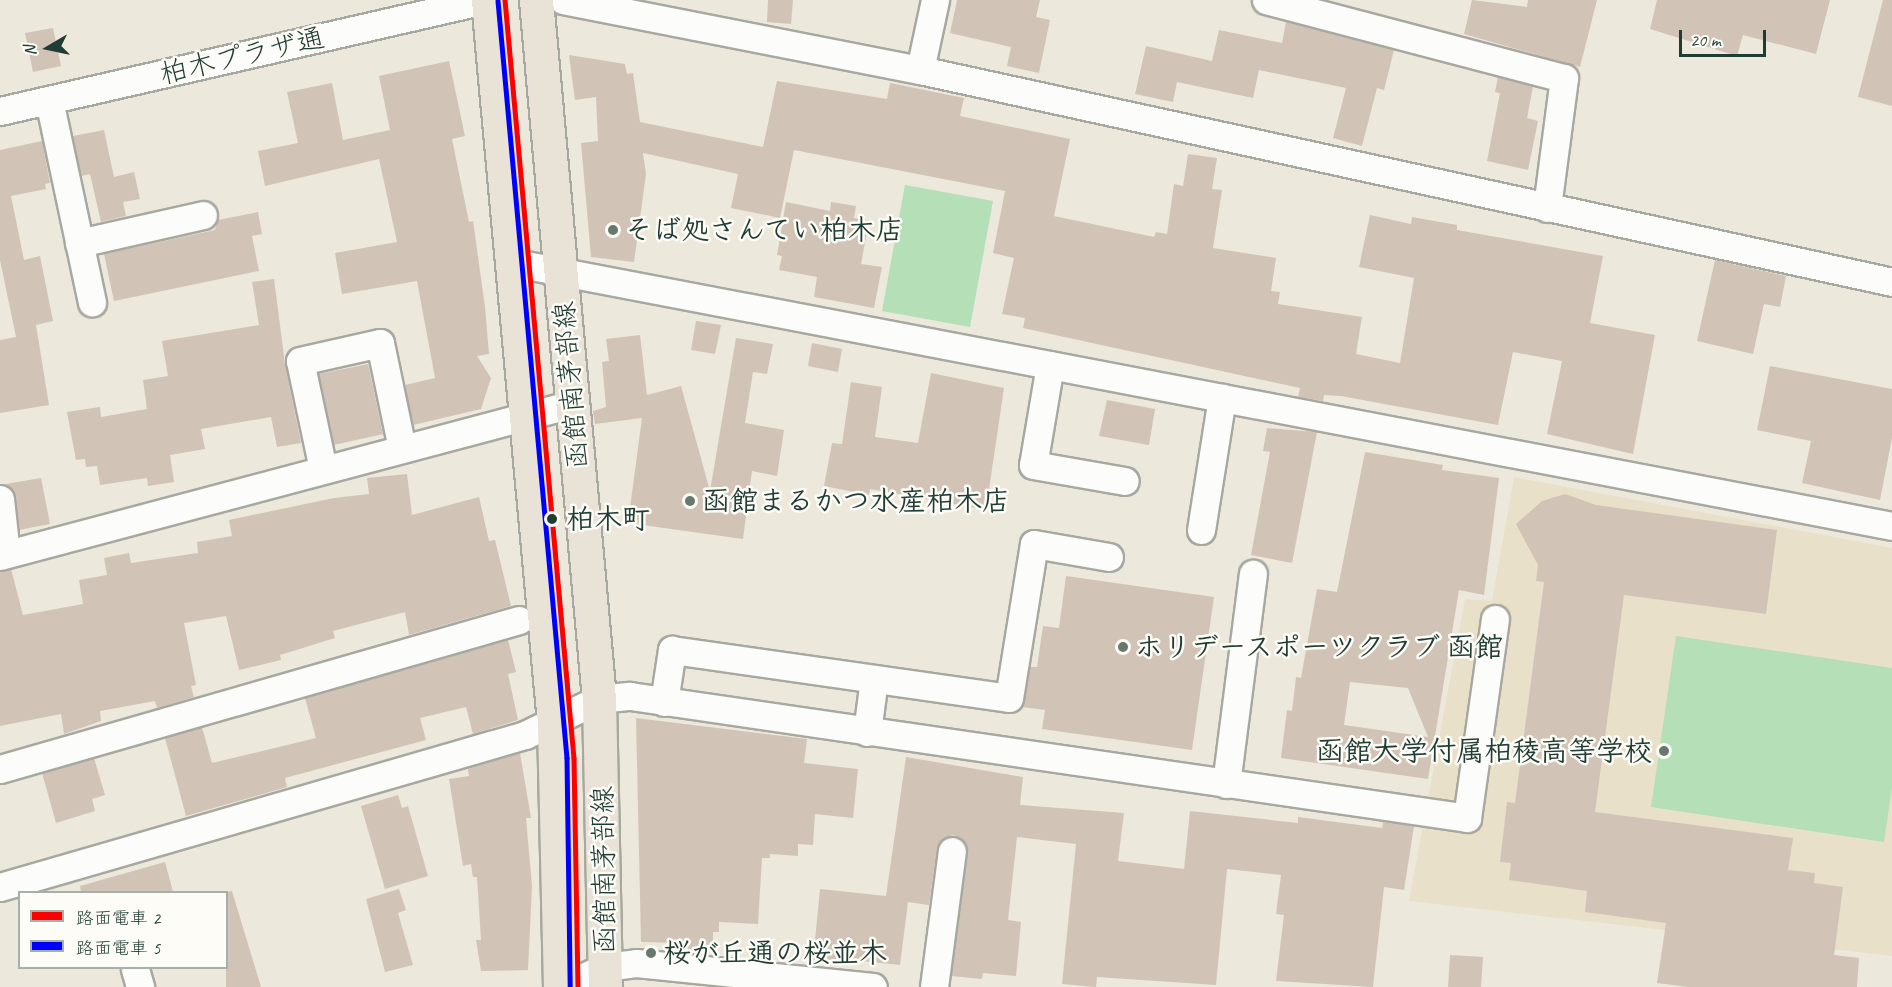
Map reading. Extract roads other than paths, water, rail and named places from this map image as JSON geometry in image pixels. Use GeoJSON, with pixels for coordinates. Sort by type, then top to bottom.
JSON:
{"type":"FeatureCollection","features":[{"type":"Feature","properties":{"kind":"main road","name":"函館南茅部線"},"geometry":{"type":"LineString","coordinates":[[486,0],[554,723],[561,987]]}},
{"type":"Feature","properties":{"kind":"main road","name":"函館南茅部線"},"geometry":{"type":"LineString","coordinates":[[536,0],[599,699],[605,977]]}},
{"type":"Feature","properties":{"kind":"street","name":"柏木プラザ通"},"geometry":{"type":"LineString","coordinates":[[0,111],[486,0]]}},
{"type":"Feature","properties":{"kind":"street"},"geometry":{"type":"LineString","coordinates":[[563,0],[920,70],[1892,282]]}},
{"type":"Feature","properties":{"kind":"street"},"geometry":{"type":"LineString","coordinates":[[920,70],[935,0]]}},
{"type":"Feature","properties":{"kind":"street"},"geometry":{"type":"LineString","coordinates":[[1266,0],[1564,78],[1546,208]]}},
{"type":"Feature","properties":{"kind":"street"},"geometry":{"type":"LineString","coordinates":[[49,99],[92,302]]}},
{"type":"Feature","properties":{"kind":"street"},"geometry":{"type":"LineString","coordinates":[[79,243],[203,214]]}},
{"type":"Feature","properties":{"kind":"street"},"geometry":{"type":"LineString","coordinates":[[510,262],[1892,526]]}},
{"type":"Feature","properties":{"kind":"street"},"geometry":{"type":"LineString","coordinates":[[323,469],[300,361],[380,343],[402,448]]}},
{"type":"Feature","properties":{"kind":"street"},"geometry":{"type":"LineString","coordinates":[[1050,365],[1033,465],[1125,481]]}},
{"type":"Feature","properties":{"kind":"street"},"geometry":{"type":"LineString","coordinates":[[1201,530],[1222,398]]}},
{"type":"Feature","properties":{"kind":"street"},"geometry":{"type":"LineString","coordinates":[[0,499],[3,555],[524,414],[572,404]]}},
{"type":"Feature","properties":{"kind":"street"},"geometry":{"type":"LineString","coordinates":[[664,702],[672,650],[1009,698],[1034,544],[1109,557]]}},
{"type":"Feature","properties":{"kind":"street"},"geometry":{"type":"LineString","coordinates":[[1226,784],[1253,574]]}},
{"type":"Feature","properties":{"kind":"street"},"geometry":{"type":"LineString","coordinates":[[0,887],[525,735],[554,723],[599,699],[630,696],[1467,818],[1495,618]]}},
{"type":"Feature","properties":{"kind":"street"},"geometry":{"type":"LineString","coordinates":[[0,770],[519,620]]}},
{"type":"Feature","properties":{"kind":"street"},"geometry":{"type":"LineString","coordinates":[[867,732],[874,679]]}},
{"type":"Feature","properties":{"kind":"street"},"geometry":{"type":"LineString","coordinates":[[934,987],[952,851]]}},
{"type":"Feature","properties":{"kind":"street"},"geometry":{"type":"LineString","coordinates":[[561,987],[605,977],[636,963],[807,984],[873,987]]}},
{"type":"Feature","properties":{"kind":"tram line","name":"2"},"geometry":{"type":"LineString","coordinates":[[505,0],[574,758],[578,987]]}},
{"type":"Feature","properties":{"kind":"tram line","name":"5"},"geometry":{"type":"LineString","coordinates":[[498,1],[567,758],[570,987]]}},
{"type":"Feature","properties":{"kind":"place","name":"そば処さんてい柏木店"},"geometry":{"type":"Point","coordinates":[613,230]}},
{"type":"Feature","properties":{"kind":"place","name":"函館まるかつ水産柏木店"},"geometry":{"type":"Point","coordinates":[690,501]}},
{"type":"Feature","properties":{"kind":"place","name":"柏木町"},"geometry":{"type":"Point","coordinates":[552,519]}},
{"type":"Feature","properties":{"kind":"place","name":"ホリデースポーツクラブ 函館"},"geometry":{"type":"Point","coordinates":[1123,647]}},
{"type":"Feature","properties":{"kind":"place","name":"函館大学付属柏稜高等学校"},"geometry":{"type":"Point","coordinates":[1664,751]}},
{"type":"Feature","properties":{"kind":"place","name":"桜が丘通の桜並木"},"geometry":{"type":"Point","coordinates":[651,953]}}]}
